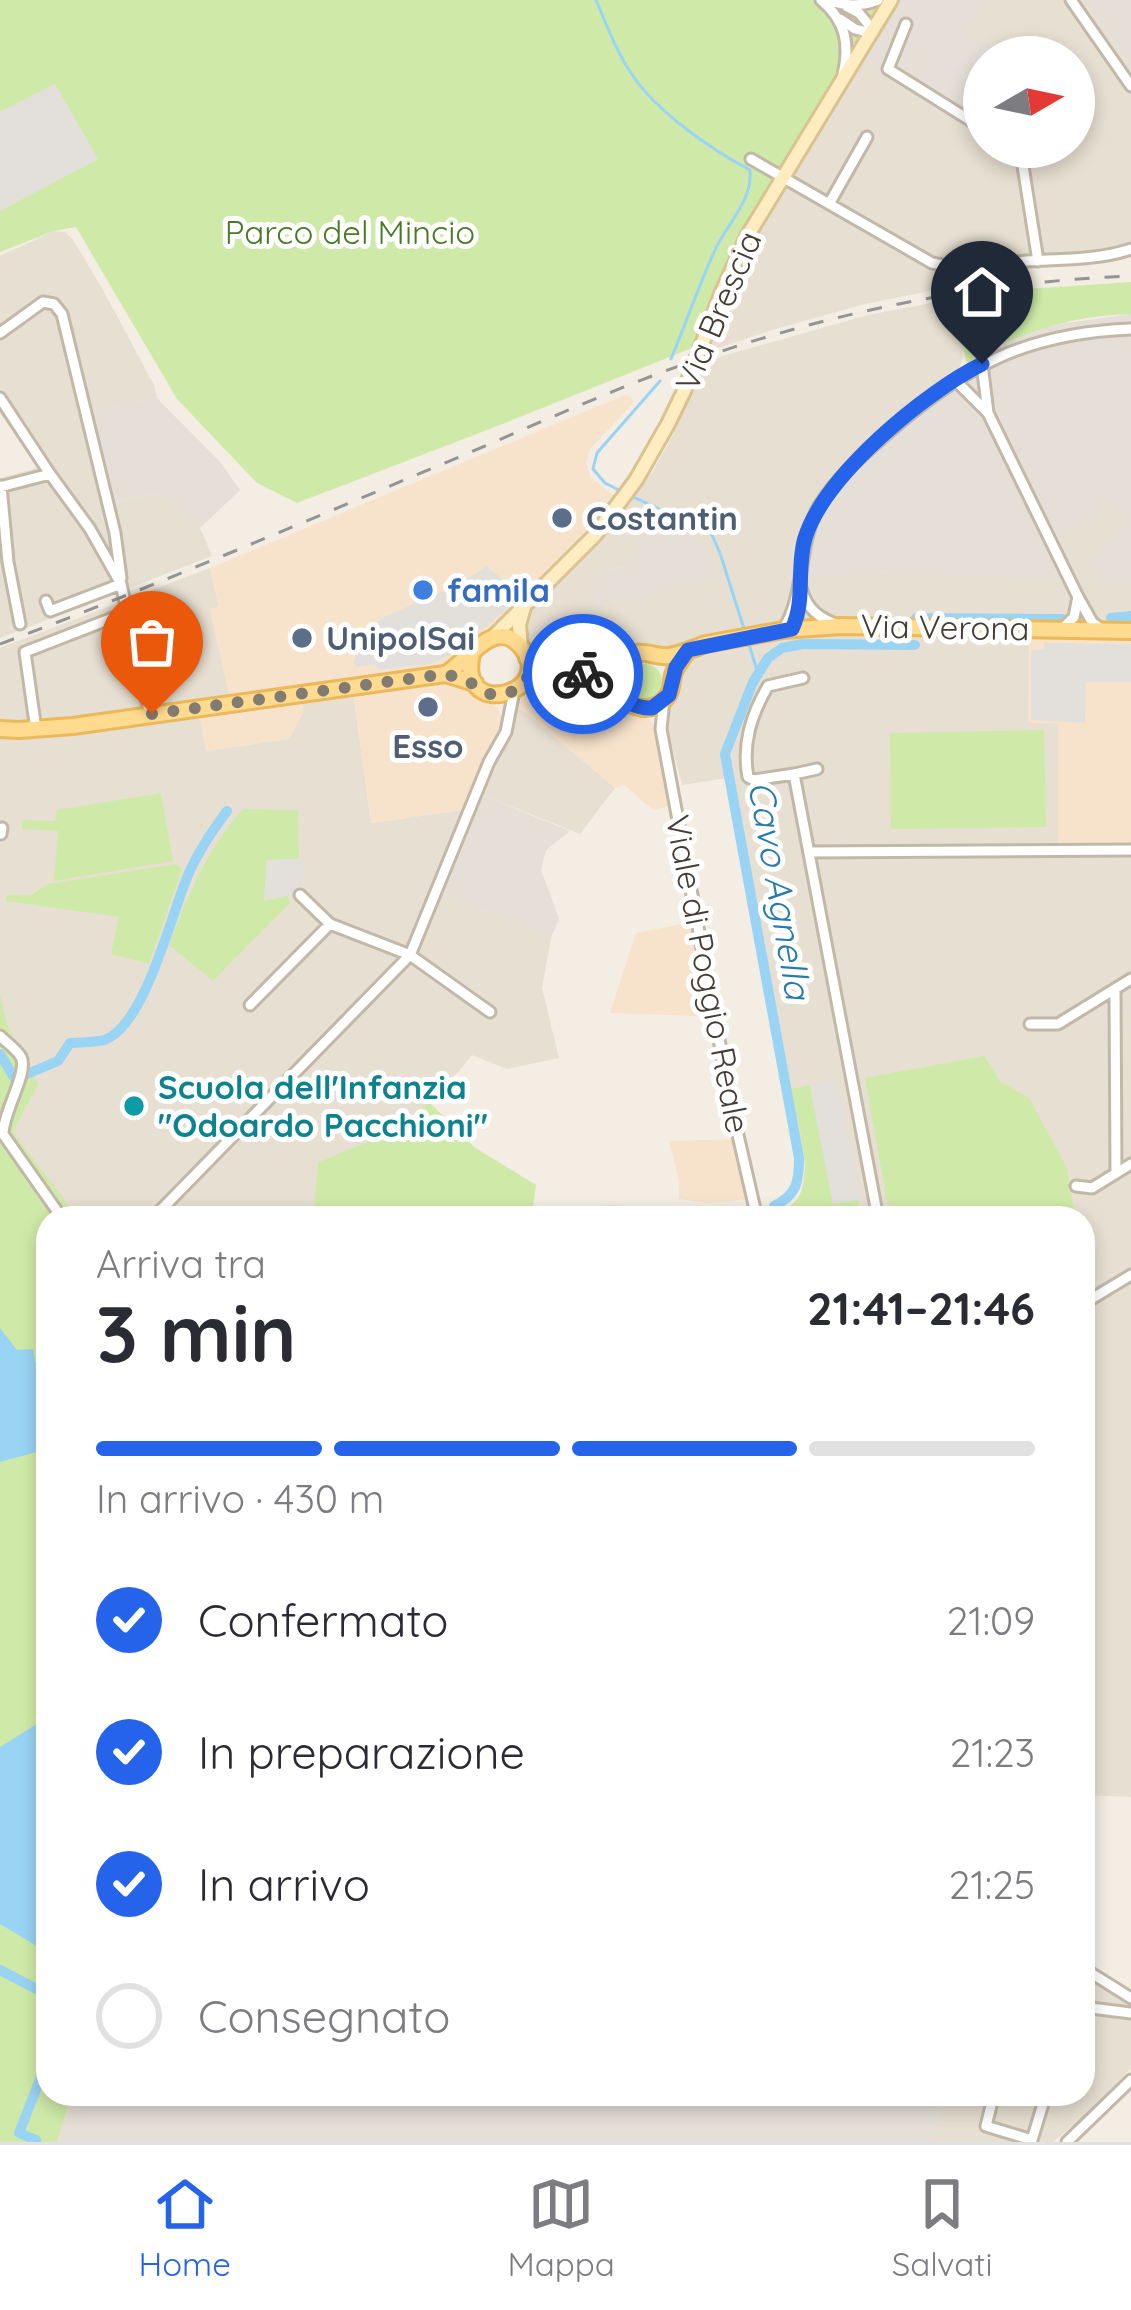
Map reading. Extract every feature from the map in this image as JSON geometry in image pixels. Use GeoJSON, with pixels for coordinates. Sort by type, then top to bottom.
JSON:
{"type":"FeatureCollection","features":[{"type":"Feature","properties":{"kind":"main road","name":"Via Brescia"},"geometry":{"type":"LineString","coordinates":[[494,636],[595,535],[634,484],[668,424],[748,236],[891,0]]}},
{"type":"Feature","properties":{"kind":"main road"},"geometry":{"type":"LineString","coordinates":[[525,606],[520,618],[526,678]]}},
{"type":"Feature","properties":{"kind":"main road","name":"Via Verona"},"geometry":{"type":"LineString","coordinates":[[659,656],[788,630],[841,626],[1131,631]]}},
{"type":"Feature","properties":{"kind":"main road"},"geometry":{"type":"LineString","coordinates":[[445,674],[494,636],[508,638],[548,670]]}},
{"type":"Feature","properties":{"kind":"main road"},"geometry":{"type":"LineString","coordinates":[[673,676],[659,656],[644,652],[625,659],[618,670],[617,687],[624,700],[652,708],[669,695],[673,676],[688,650]]}},
{"type":"Feature","properties":{"kind":"main road"},"geometry":{"type":"LineString","coordinates":[[472,654],[476,683]]}},
{"type":"Feature","properties":{"kind":"main road"},"geometry":{"type":"LineString","coordinates":[[0,729],[36,730],[445,674],[499,695],[548,670],[594,674],[618,670]]}},
{"type":"Feature","properties":{"kind":"main road"},"geometry":{"type":"LineString","coordinates":[[594,674],[617,687]]}},
{"type":"Feature","properties":{"kind":"street"},"geometry":{"type":"LineString","coordinates":[[824,0],[840,10],[855,29],[872,31]]}},
{"type":"Feature","properties":{"kind":"street"},"geometry":{"type":"LineString","coordinates":[[840,10],[878,0]]}},
{"type":"Feature","properties":{"kind":"street"},"geometry":{"type":"LineString","coordinates":[[1071,0],[1131,86]]}},
{"type":"Feature","properties":{"kind":"street"},"geometry":{"type":"LineString","coordinates":[[840,10],[848,46],[841,83]]}},
{"type":"Feature","properties":{"kind":"street"},"geometry":{"type":"LineString","coordinates":[[906,24],[888,69],[963,117]]}},
{"type":"Feature","properties":{"kind":"street"},"geometry":{"type":"LineString","coordinates":[[829,205],[867,137]]}},
{"type":"Feature","properties":{"kind":"street"},"geometry":{"type":"LineString","coordinates":[[751,159],[932,263],[956,267],[1131,249]]}},
{"type":"Feature","properties":{"kind":"street"},"geometry":{"type":"LineString","coordinates":[[1021,168],[1037,261]]}},
{"type":"Feature","properties":{"kind":"street"},"geometry":{"type":"LineString","coordinates":[[0,333],[44,302],[54,304],[62,314],[115,533],[121,584],[150,715]]}},
{"type":"Feature","properties":{"kind":"street"},"geometry":{"type":"LineString","coordinates":[[788,630],[806,537],[820,506],[840,478],[902,421],[982,364],[1053,337],[1131,329]]}},
{"type":"Feature","properties":{"kind":"street"},"geometry":{"type":"LineString","coordinates":[[982,364],[988,413]]}},
{"type":"Feature","properties":{"kind":"street"},"geometry":{"type":"LineString","coordinates":[[955,380],[988,413],[1078,597],[1101,629]]}},
{"type":"Feature","properties":{"kind":"street"},"geometry":{"type":"LineString","coordinates":[[0,398],[90,529],[121,584]]}},
{"type":"Feature","properties":{"kind":"street"},"geometry":{"type":"LineString","coordinates":[[20,624],[4,564],[1,486],[50,474]]}},
{"type":"Feature","properties":{"kind":"street"},"geometry":{"type":"LineString","coordinates":[[800,583],[815,614],[841,626]]}},
{"type":"Feature","properties":{"kind":"street"},"geometry":{"type":"LineString","coordinates":[[46,602],[50,611],[121,584]]}},
{"type":"Feature","properties":{"kind":"street"},"geometry":{"type":"LineString","coordinates":[[1063,628],[1074,617],[1078,597]]}},
{"type":"Feature","properties":{"kind":"street"},"geometry":{"type":"LineString","coordinates":[[36,730],[25,652],[128,613]]}},
{"type":"Feature","properties":{"kind":"street"},"geometry":{"type":"LineString","coordinates":[[803,678],[768,686],[746,735],[748,777],[754,780],[817,769]]}},
{"type":"Feature","properties":{"kind":"street"},"geometry":{"type":"LineString","coordinates":[[165,1206],[410,956],[506,731],[514,691]]}},
{"type":"Feature","properties":{"kind":"street"},"geometry":{"type":"LineString","coordinates":[[490,694],[508,719]]}},
{"type":"Feature","properties":{"kind":"street","name":"Viale di Poggio Reale"},"geometry":{"type":"LineString","coordinates":[[664,700],[661,729],[732,1109],[756,1206]]}},
{"type":"Feature","properties":{"kind":"street"},"geometry":{"type":"LineString","coordinates":[[640,708],[661,729]]}},
{"type":"Feature","properties":{"kind":"street"},"geometry":{"type":"LineString","coordinates":[[794,773],[876,1206]]}},
{"type":"Feature","properties":{"kind":"street"},"geometry":{"type":"LineString","coordinates":[[809,852],[1131,850]]}},
{"type":"Feature","properties":{"kind":"street"},"geometry":{"type":"LineString","coordinates":[[300,896],[330,924],[410,956],[490,1012]]}},
{"type":"Feature","properties":{"kind":"street"},"geometry":{"type":"LineString","coordinates":[[250,1005],[330,924]]}},
{"type":"Feature","properties":{"kind":"street"},"geometry":{"type":"LineString","coordinates":[[1030,1024],[1058,1024],[1131,979]]}},
{"type":"Feature","properties":{"kind":"street"},"geometry":{"type":"LineString","coordinates":[[1114,990],[1115,1173]]}},
{"type":"Feature","properties":{"kind":"street"},"geometry":{"type":"LineString","coordinates":[[0,1036],[22,1058],[20,1078],[3,1119],[3,1134],[54,1206]]}},
{"type":"Feature","properties":{"kind":"street"},"geometry":{"type":"LineString","coordinates":[[1076,1186],[1092,1188],[1131,1164]]}},
{"type":"Feature","properties":{"kind":"street"},"geometry":{"type":"LineString","coordinates":[[1095,1297],[1131,1275]]}},
{"type":"Feature","properties":{"kind":"street"},"geometry":{"type":"LineString","coordinates":[[1095,1976],[1131,1998]]}},
{"type":"Feature","properties":{"kind":"street"},"geometry":{"type":"LineString","coordinates":[[1095,2008],[1131,2013]]}},
{"type":"Feature","properties":{"kind":"street"},"geometry":{"type":"LineString","coordinates":[[1066,2142],[1131,2080]]}},
{"type":"Feature","properties":{"kind":"street"},"geometry":{"type":"LineString","coordinates":[[991,2106],[986,2126],[1032,2140],[1042,2106]]}},
{"type":"Feature","properties":{"kind":"shaded area"},"geometry":{"type":"Polygon","coordinates":[[[899,0],[986,0],[967,34],[972,36],[963,36],[963,127],[861,59],[899,0]]]}},
{"type":"Feature","properties":{"kind":"shaded area"},"geometry":{"type":"Polygon","coordinates":[[[986,0],[1083,0],[1131,66],[1131,243],[1030,256],[954,258],[930,291],[865,304],[706,352],[756,232],[861,59],[963,127],[963,168],[1095,168],[1095,36],[966,34],[986,0]]]}},
{"type":"Feature","properties":{"kind":"shaded area"},"geometry":{"type":"Polygon","coordinates":[[[1083,0],[1131,0],[1131,66],[1083,0]]]}},
{"type":"Feature","properties":{"kind":"shaded area"},"geometry":{"type":"Polygon","coordinates":[[[55,84],[98,159],[0,211],[0,112],[55,84]]]}},
{"type":"Feature","properties":{"kind":"shaded area"},"geometry":{"type":"Polygon","coordinates":[[[54,231],[65,232],[73,240],[157,398],[91,412],[115,501],[162,493],[200,528],[212,556],[0,638],[0,478],[37,468],[0,413],[0,256],[54,231]]]}},
{"type":"Feature","properties":{"kind":"shaded area"},"geometry":{"type":"Polygon","coordinates":[[[952,299],[961,319],[959,369],[898,413],[839,471],[816,503],[801,536],[794,576],[893,572],[1051,540],[1107,500],[1130,520],[1101,583],[1131,583],[1131,622],[812,623],[593,670],[549,667],[532,657],[524,644],[526,615],[614,523],[643,544],[623,567],[605,569],[612,601],[652,596],[651,588],[707,546],[622,510],[653,471],[705,361],[868,315],[952,299]]]}},
{"type":"Feature","properties":{"kind":"shaded area"},"geometry":{"type":"Polygon","coordinates":[[[1131,314],[1131,583],[1101,583],[1089,563],[1130,521],[1107,501],[1094,519],[1051,540],[1071,581],[893,572],[794,577],[801,536],[816,503],[839,471],[898,413],[959,369],[1018,335],[1052,325],[1131,314]]]}},
{"type":"Feature","properties":{"kind":"shaded area"},"geometry":{"type":"Polygon","coordinates":[[[627,394],[634,402],[590,449],[586,463],[591,477],[617,499],[593,532],[522,605],[445,671],[230,699],[210,609],[219,606],[210,568],[627,394]]]}},
{"type":"Feature","properties":{"kind":"shaded area"},"geometry":{"type":"Polygon","coordinates":[[[157,398],[220,462],[240,490],[200,528],[162,493],[114,501],[91,412],[157,398]]]}},
{"type":"Feature","properties":{"kind":"shaded area"},"geometry":{"type":"Polygon","coordinates":[[[622,510],[707,546],[711,582],[652,588],[653,596],[612,601],[594,611],[593,578],[605,569],[623,567],[643,544],[614,523],[622,510]]]}},
{"type":"Feature","properties":{"kind":"shaded area"},"geometry":{"type":"Polygon","coordinates":[[[487,566],[522,596],[457,652],[431,664],[379,670],[374,665],[356,667],[353,661],[380,619],[461,583],[487,566]]]}},
{"type":"Feature","properties":{"kind":"shaded area"},"geometry":{"type":"Polygon","coordinates":[[[210,568],[219,607],[210,609],[230,699],[75,721],[0,724],[0,648],[210,568]]]}},
{"type":"Feature","properties":{"kind":"shaded area"},"geometry":{"type":"Polygon","coordinates":[[[812,630],[1029,631],[1029,723],[1058,723],[1058,843],[1131,844],[1131,1797],[1095,1796],[1095,1206],[790,1206],[801,1193],[805,1167],[733,777],[682,785],[668,729],[668,702],[690,653],[812,630]]]}},
{"type":"Feature","properties":{"kind":"shaded area"},"geometry":{"type":"Polygon","coordinates":[[[1029,631],[1131,632],[1131,844],[1058,843],[1058,724],[1028,723],[1029,631]]]}},
{"type":"Feature","properties":{"kind":"shaded area"},"geometry":{"type":"Polygon","coordinates":[[[1044,643],[1131,644],[1131,682],[1086,682],[1085,723],[1031,720],[1031,650],[1044,649],[1044,643]]]}},
{"type":"Feature","properties":{"kind":"shaded area"},"geometry":{"type":"Polygon","coordinates":[[[549,674],[593,678],[609,685],[650,720],[659,732],[674,805],[653,810],[624,785],[615,788],[514,706],[529,682],[549,674]]]}},
{"type":"Feature","properties":{"kind":"shaded area"},"geometry":{"type":"Polygon","coordinates":[[[444,677],[488,696],[505,719],[504,731],[468,809],[371,823],[353,691],[444,677]]]}},
{"type":"Feature","properties":{"kind":"shaded area"},"geometry":{"type":"Polygon","coordinates":[[[353,691],[371,823],[476,808],[441,893],[551,938],[542,988],[559,1058],[507,1069],[472,1055],[403,1128],[318,1162],[314,1206],[44,1206],[0,1140],[0,733],[199,711],[206,751],[289,739],[301,699],[353,691]]]}},
{"type":"Feature","properties":{"kind":"shaded area"},"geometry":{"type":"Polygon","coordinates":[[[301,699],[304,712],[289,739],[206,751],[199,711],[301,699]]]}},
{"type":"Feature","properties":{"kind":"shaded area"},"geometry":{"type":"Polygon","coordinates":[[[514,706],[615,788],[580,834],[482,795],[506,746],[514,706]]]}},
{"type":"Feature","properties":{"kind":"shaded area"},"geometry":{"type":"Polygon","coordinates":[[[482,795],[570,831],[546,850],[541,870],[559,918],[551,938],[441,893],[482,795]]]}},
{"type":"Feature","properties":{"kind":"shaded area"},"geometry":{"type":"Polygon","coordinates":[[[305,859],[302,892],[264,901],[267,860],[305,859]]]}},
{"type":"Feature","properties":{"kind":"shaded area"},"geometry":{"type":"Polygon","coordinates":[[[703,920],[720,1017],[610,1013],[636,933],[703,920]]]}},
{"type":"Feature","properties":{"kind":"shaded area"},"geometry":{"type":"Polygon","coordinates":[[[837,1080],[860,1199],[833,1204],[810,1085],[837,1080]]]}},
{"type":"Feature","properties":{"kind":"shaded area"},"geometry":{"type":"Polygon","coordinates":[[[744,1139],[757,1198],[709,1203],[679,1199],[669,1141],[744,1139]]]}},
{"type":"Feature","properties":{"kind":"shaded area"},"geometry":{"type":"Polygon","coordinates":[[[1095,1980],[1131,2003],[1131,2068],[1095,2105],[1095,1980]]]}},
{"type":"Feature","properties":{"kind":"shaded area"},"geometry":{"type":"Polygon","coordinates":[[[68,2106],[940,2106],[930,2142],[57,2142],[68,2106]]]}},
{"type":"Feature","properties":{"kind":"shaded area"},"geometry":{"type":"Polygon","coordinates":[[[940,2106],[1094,2106],[1053,2142],[930,2142],[940,2106]]]}},
{"type":"Feature","properties":{"kind":"green space","name":"Parco del Mincio"},"geometry":{"type":"Polygon","coordinates":[[[0,0],[892,0],[761,213],[702,344],[297,503],[257,483],[177,399],[76,227],[0,252],[0,0]]]}},
{"type":"Feature","properties":{"kind":"green space"},"geometry":{"type":"Polygon","coordinates":[[[1131,282],[1131,314],[1046,328],[967,363],[952,299],[1131,282]]]}},
{"type":"Feature","properties":{"kind":"green space"},"geometry":{"type":"Polygon","coordinates":[[[645,664],[657,669],[662,681],[657,693],[645,698],[633,693],[628,681],[633,669],[645,664]]]}},
{"type":"Feature","properties":{"kind":"green space"},"geometry":{"type":"Polygon","coordinates":[[[1044,730],[1046,827],[891,829],[890,733],[1044,730]]]}},
{"type":"Feature","properties":{"kind":"green space"},"geometry":{"type":"Polygon","coordinates":[[[161,793],[173,861],[54,881],[58,831],[22,829],[22,820],[55,821],[57,810],[161,793]]]}},
{"type":"Feature","properties":{"kind":"green space"},"geometry":{"type":"Polygon","coordinates":[[[243,809],[298,810],[299,859],[267,860],[264,899],[288,895],[290,903],[213,981],[169,945],[209,856],[243,809]]]}},
{"type":"Feature","properties":{"kind":"green space"},"geometry":{"type":"Polygon","coordinates":[[[176,864],[182,869],[149,964],[111,954],[119,917],[6,901],[7,895],[31,895],[48,884],[176,864]]]}},
{"type":"Feature","properties":{"kind":"green space"},"geometry":{"type":"Polygon","coordinates":[[[0,995],[7,1024],[38,1084],[13,1132],[69,1206],[36,1206],[36,2106],[68,2106],[57,2142],[0,2142],[0,995]]]}},
{"type":"Feature","properties":{"kind":"green space"},"geometry":{"type":"Polygon","coordinates":[[[984,1056],[1000,1081],[1029,1098],[1067,1168],[1073,1206],[888,1206],[865,1078],[984,1056]]]}},
{"type":"Feature","properties":{"kind":"green space"},"geometry":{"type":"Polygon","coordinates":[[[810,1085],[833,1203],[857,1199],[858,1206],[789,1206],[797,1199],[805,1173],[791,1089],[810,1085]]]}},
{"type":"Feature","properties":{"kind":"green space"},"geometry":{"type":"Polygon","coordinates":[[[429,1102],[474,1147],[536,1185],[533,1206],[314,1206],[318,1162],[402,1128],[429,1102]]]}},
{"type":"Feature","properties":{"kind":"water"},"geometry":{"type":"Polygon","coordinates":[[[0,1328],[17,1350],[33,1349],[36,1452],[0,1462],[0,1328]]]}},
{"type":"Feature","properties":{"kind":"water"},"geometry":{"type":"Polygon","coordinates":[[[36,1724],[36,1945],[0,1924],[0,1747],[36,1724]]]}},
{"type":"Feature","properties":{"kind":"waterway"},"geometry":{"type":"LineString","coordinates":[[596,0],[622,58],[643,90],[686,129],[750,170],[743,202],[715,250],[671,359]]}},
{"type":"Feature","properties":{"kind":"waterway"},"geometry":{"type":"LineString","coordinates":[[621,491],[593,469],[597,453],[660,381]]}},
{"type":"Feature","properties":{"kind":"waterway"},"geometry":{"type":"LineString","coordinates":[[629,495],[711,533],[745,632]]}},
{"type":"Feature","properties":{"kind":"waterway","name":"Cavo Agnella"},"geometry":{"type":"LineString","coordinates":[[1111,618],[1131,616]]}},
{"type":"Feature","properties":{"kind":"waterway","name":"Cavo Agnella"},"geometry":{"type":"LineString","coordinates":[[916,618],[1063,619]]}},
{"type":"Feature","properties":{"kind":"waterway"},"geometry":{"type":"LineString","coordinates":[[748,641],[758,674]]}},
{"type":"Feature","properties":{"kind":"waterway","name":"Cavo Agnella"},"geometry":{"type":"LineString","coordinates":[[774,1206],[795,1187],[799,1158],[725,754],[753,682],[768,658],[782,648],[915,645]]}},
{"type":"Feature","properties":{"kind":"waterway"},"geometry":{"type":"LineString","coordinates":[[0,1054],[15,1079],[58,1061],[70,1043],[107,1039],[121,1028],[156,965],[192,866],[227,811]]}},
{"type":"Feature","properties":{"kind":"waterway"},"geometry":{"type":"LineString","coordinates":[[0,1970],[36,1989]]}},
{"type":"Feature","properties":{"kind":"waterway"},"geometry":{"type":"LineString","coordinates":[[36,2090],[19,2133],[36,2140]]}},
{"type":"Feature","properties":{"kind":"railway"},"geometry":{"type":"LineString","coordinates":[[0,644],[221,557],[629,385],[746,343],[854,314],[964,292],[1131,276]]}},
{"type":"Feature","properties":{"kind":"way so far"},"geometry":{"type":"LineString","coordinates":[[152,714],[445,674],[499,695],[514,691],[540,672],[583,674]]}},
{"type":"Feature","properties":{"kind":"place","name":"Costantin"},"geometry":{"type":"Point","coordinates":[562,518]}},
{"type":"Feature","properties":{"kind":"place","name":"famila"},"geometry":{"type":"Point","coordinates":[423,590]}},
{"type":"Feature","properties":{"kind":"place","name":"UnipolSai"},"geometry":{"type":"Point","coordinates":[302,638]}},
{"type":"Feature","properties":{"kind":"place","name":"Esso"},"geometry":{"type":"Point","coordinates":[428,707]}},
{"type":"Feature","properties":{"kind":"place","name":"Scuola dell'Infanzia \"Odoardo Pacchioni\""},"geometry":{"type":"Point","coordinates":[134,1106]}},
{"type":"Feature","properties":{"kind":"route"},"geometry":{"type":"LineString","coordinates":[[583,674],[610,682],[633,706],[652,708],[669,695],[676,667],[688,650],[792,629],[800,603],[806,537],[840,478],[931,397],[982,364]]}}]}
